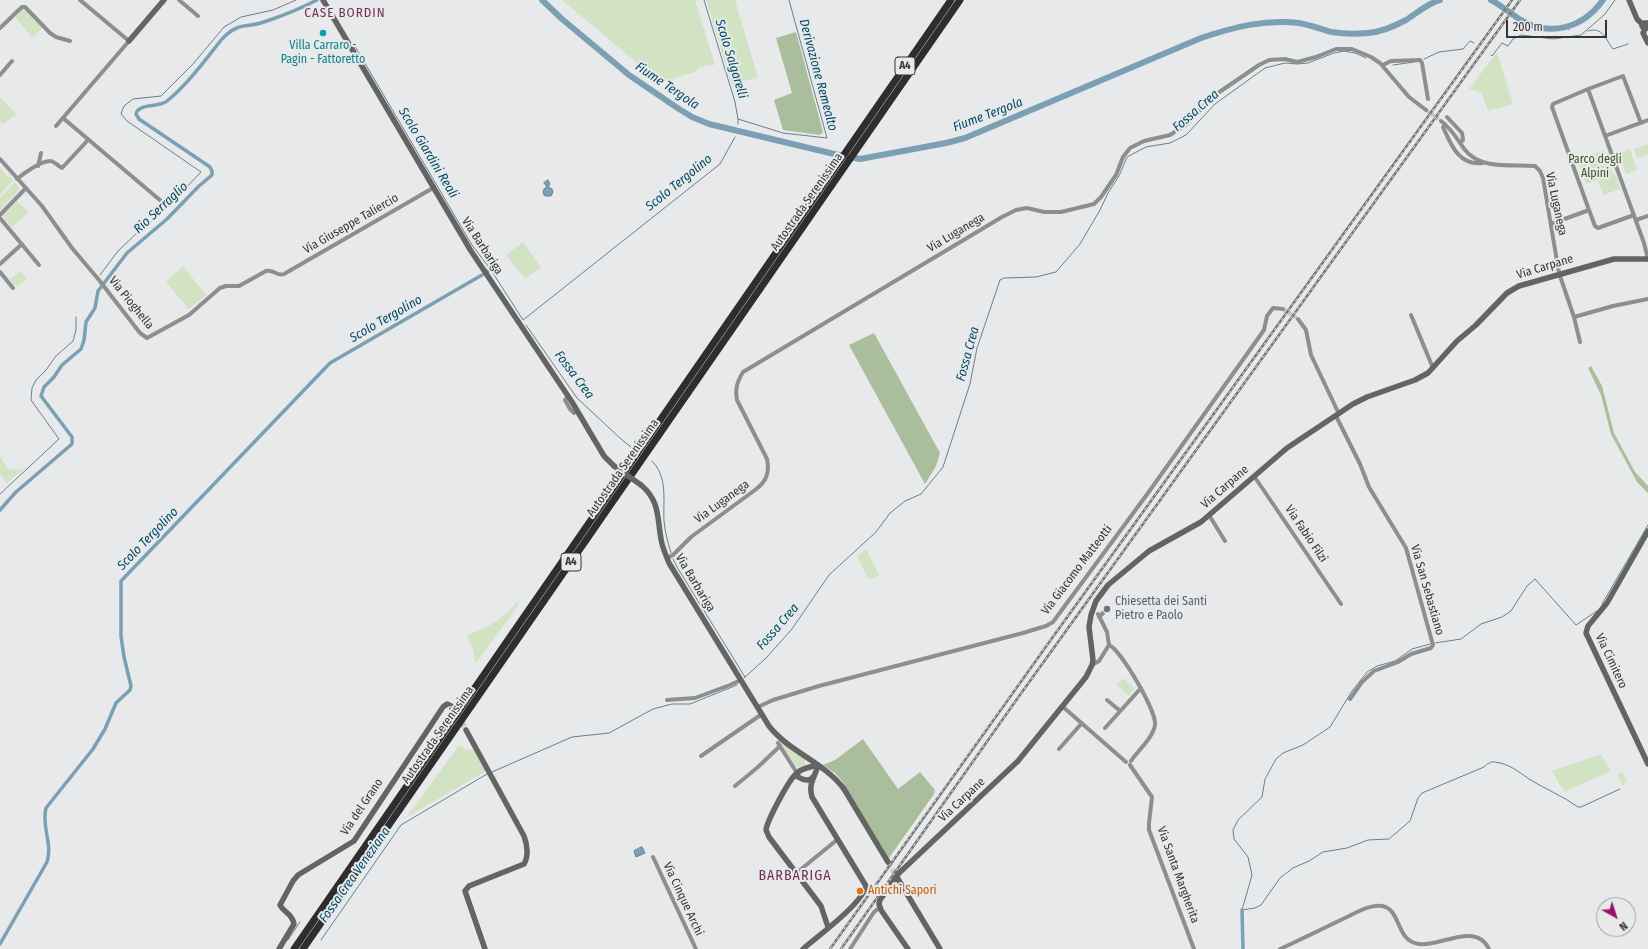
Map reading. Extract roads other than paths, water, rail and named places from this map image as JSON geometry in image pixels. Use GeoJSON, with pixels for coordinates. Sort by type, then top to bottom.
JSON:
{"type":"FeatureCollection","features":[{"type":"Feature","properties":{"kind":"highway","name":"Autostrada Serenissima"},"geometry":{"type":"LineString","coordinates":[[294,949],[951,0]]}},
{"type":"Feature","properties":{"kind":"highway","name":"Autostrada Serenissima"},"geometry":{"type":"LineString","coordinates":[[303,949],[960,0]]}},
{"type":"Feature","properties":{"kind":"street"},"geometry":{"type":"LineString","coordinates":[[81,0],[129,41]]}},
{"type":"Feature","properties":{"kind":"street"},"geometry":{"type":"LineString","coordinates":[[56,126],[164,0]]}},
{"type":"Feature","properties":{"kind":"street"},"geometry":{"type":"LineString","coordinates":[[179,0],[198,16]]}},
{"type":"Feature","properties":{"kind":"street"},"geometry":{"type":"LineString","coordinates":[[1629,0],[1637,19],[1646,25],[1643,34],[1648,43]]}},
{"type":"Feature","properties":{"kind":"street","name":"Via Barbariga"},"geometry":{"type":"LineString","coordinates":[[323,1],[471,251],[568,397],[604,456],[614,466],[641,485],[650,494],[656,504],[662,546],[667,558],[762,714],[775,733],[831,775],[844,789],[888,862]]}},
{"type":"Feature","properties":{"kind":"street"},"geometry":{"type":"LineString","coordinates":[[0,28],[22,7],[25,7],[50,33],[56,37],[70,41]]}},
{"type":"Feature","properties":{"kind":"street","name":"Via Luganega"},"geometry":{"type":"LineString","coordinates":[[667,558],[673,555],[691,537],[755,490],[764,482],[767,476],[767,459],[737,400],[737,381],[743,372],[1002,217],[1016,210],[1027,208],[1044,212],[1061,212],[1094,204],[1101,197],[1116,175],[1123,157],[1130,148],[1144,141],[1170,135],[1187,124],[1218,93],[1269,60],[1285,59],[1297,62],[1306,61],[1333,50],[1344,48],[1352,49],[1366,54],[1383,66],[1409,96],[1426,110]]}},
{"type":"Feature","properties":{"kind":"street"},"geometry":{"type":"LineString","coordinates":[[1383,66],[1391,61],[1420,60],[1422,63],[1428,99]]}},
{"type":"Feature","properties":{"kind":"street"},"geometry":{"type":"LineString","coordinates":[[0,75],[12,61]]}},
{"type":"Feature","properties":{"kind":"street"},"geometry":{"type":"LineString","coordinates":[[1634,215],[1598,228],[1595,226],[1552,106],[1553,104],[1588,89],[1623,76],[1641,123]]}},
{"type":"Feature","properties":{"kind":"street"},"geometry":{"type":"LineString","coordinates":[[1588,89],[1648,255]]}},
{"type":"Feature","properties":{"kind":"street","name":"Via Luganega"},"geometry":{"type":"LineString","coordinates":[[1447,117],[1462,132],[1463,140],[1460,143]]}},
{"type":"Feature","properties":{"kind":"street"},"geometry":{"type":"LineString","coordinates":[[63,118],[161,201]]}},
{"type":"Feature","properties":{"kind":"street"},"geometry":{"type":"LineString","coordinates":[[1605,136],[1648,120]]}},
{"type":"Feature","properties":{"kind":"street","name":"Via Luganega"},"geometry":{"type":"LineString","coordinates":[[1441,121],[1450,129],[1473,159],[1483,163],[1535,166],[1540,171],[1543,178],[1560,274],[1574,317],[1580,342]]}},
{"type":"Feature","properties":{"kind":"street"},"geometry":{"type":"LineString","coordinates":[[1443,127],[1455,153],[1467,161],[1473,159]]}},
{"type":"Feature","properties":{"kind":"street"},"geometry":{"type":"LineString","coordinates":[[18,178],[38,166],[52,161],[62,168],[88,140]]}},
{"type":"Feature","properties":{"kind":"street"},"geometry":{"type":"LineString","coordinates":[[38,166],[41,153]]}},
{"type":"Feature","properties":{"kind":"street","name":"Via Pioghella"},"geometry":{"type":"LineString","coordinates":[[0,159],[42,206],[72,248],[140,333],[147,338],[188,315],[198,305],[224,286],[239,286],[266,270],[271,270],[279,275]]}},
{"type":"Feature","properties":{"kind":"street"},"geometry":{"type":"LineString","coordinates":[[26,188],[0,217],[39,265]]}},
{"type":"Feature","properties":{"kind":"street","name":"Via Giuseppe Taliercio"},"geometry":{"type":"LineString","coordinates":[[279,275],[284,274],[433,188]]}},
{"type":"Feature","properties":{"kind":"street"},"geometry":{"type":"LineString","coordinates":[[1551,224],[1589,210]]}},
{"type":"Feature","properties":{"kind":"street"},"geometry":{"type":"LineString","coordinates":[[1636,220],[1648,216]]}},
{"type":"Feature","properties":{"kind":"street"},"geometry":{"type":"LineString","coordinates":[[0,264],[22,244]]}},
{"type":"Feature","properties":{"kind":"street","name":"Via Carpane"},"geometry":{"type":"LineString","coordinates":[[850,949],[874,912],[880,907],[880,900],[897,878],[1014,765],[1086,677],[1092,665],[1093,652],[1089,627],[1093,608],[1099,596],[1118,576],[1150,551],[1191,528],[1209,515],[1287,448],[1353,404],[1367,397],[1415,380],[1433,368],[1456,341],[1476,325],[1507,293],[1519,286],[1614,259],[1648,255]]}},
{"type":"Feature","properties":{"kind":"street"},"geometry":{"type":"LineString","coordinates":[[0,272],[13,288]]}},
{"type":"Feature","properties":{"kind":"street"},"geometry":{"type":"LineString","coordinates":[[1574,317],[1612,306],[1648,298]]}},
{"type":"Feature","properties":{"kind":"street","name":"Via Giacomo Matteotti"},"geometry":{"type":"LineString","coordinates":[[758,707],[773,700],[818,686],[1023,633],[1050,624],[1059,615],[1256,341],[1265,328],[1268,312],[1273,308],[1283,309]]}},
{"type":"Feature","properties":{"kind":"street"},"geometry":{"type":"LineString","coordinates":[[1411,315],[1433,368]]}},
{"type":"Feature","properties":{"kind":"street"},"geometry":{"type":"LineString","coordinates":[[1298,319],[1306,330],[1310,355],[1337,415]]}},
{"type":"Feature","properties":{"kind":"street","name":"Via Barbariga"},"geometry":{"type":"LineString","coordinates":[[568,397],[565,400],[570,410],[574,413]]}},
{"type":"Feature","properties":{"kind":"street","name":"Via San Sebastiano"},"geometry":{"type":"LineString","coordinates":[[1337,415],[1369,486],[1406,548],[1432,645],[1431,648],[1411,654],[1398,662],[1374,671],[1364,678],[1350,699]]}},
{"type":"Feature","properties":{"kind":"street","name":"Via Fabio Filzi"},"geometry":{"type":"LineString","coordinates":[[1254,476],[1341,604]]}},
{"type":"Feature","properties":{"kind":"street"},"geometry":{"type":"LineString","coordinates":[[1209,515],[1225,541]]}},
{"type":"Feature","properties":{"kind":"street","name":"Via Cimitero"},"geometry":{"type":"LineString","coordinates":[[1648,531],[1607,603],[1588,626],[1586,633],[1648,764]]}},
{"type":"Feature","properties":{"kind":"street"},"geometry":{"type":"LineString","coordinates":[[1104,612],[1099,616],[1107,632],[1109,645],[1117,650],[1122,656],[1141,688],[1156,724],[1151,735],[1129,762]]}},
{"type":"Feature","properties":{"kind":"street","name":"Via Carpane"},"geometry":{"type":"LineString","coordinates":[[1092,665],[1099,661],[1109,645]]}},
{"type":"Feature","properties":{"kind":"street"},"geometry":{"type":"LineString","coordinates":[[667,700],[695,698],[741,680]]}},
{"type":"Feature","properties":{"kind":"street"},"geometry":{"type":"LineString","coordinates":[[1104,728],[1119,710],[1141,688]]}},
{"type":"Feature","properties":{"kind":"street"},"geometry":{"type":"LineString","coordinates":[[1108,700],[1119,710]]}},
{"type":"Feature","properties":{"kind":"street","name":"Via del Grano"},"geometry":{"type":"LineString","coordinates":[[279,949],[294,924],[292,918],[282,909],[280,905],[293,881],[302,872],[354,841],[443,707],[447,704],[452,707]]}},
{"type":"Feature","properties":{"kind":"street","name":"Via Santa Margherita"},"geometry":{"type":"LineString","coordinates":[[1062,706],[1129,762],[1152,797],[1149,830],[1194,949]]}},
{"type":"Feature","properties":{"kind":"street"},"geometry":{"type":"LineString","coordinates":[[701,756],[762,714]]}},
{"type":"Feature","properties":{"kind":"street"},"geometry":{"type":"LineString","coordinates":[[1059,748],[1082,723]]}},
{"type":"Feature","properties":{"kind":"street"},"geometry":{"type":"LineString","coordinates":[[466,730],[524,836],[526,846],[527,858],[524,864],[469,886],[465,891],[485,949]]}},
{"type":"Feature","properties":{"kind":"street"},"geometry":{"type":"LineString","coordinates":[[735,786],[779,744],[798,777],[803,780],[821,774],[831,775]]}},
{"type":"Feature","properties":{"kind":"street"},"geometry":{"type":"LineString","coordinates":[[805,756],[807,764],[806,769]]}},
{"type":"Feature","properties":{"kind":"street"},"geometry":{"type":"LineString","coordinates":[[818,765],[797,773],[790,781],[771,816],[766,830],[769,837],[821,906],[828,928]]}},
{"type":"Feature","properties":{"kind":"street"},"geometry":{"type":"LineString","coordinates":[[803,949],[853,906],[863,894],[866,886],[812,797],[810,787],[818,765]]}},
{"type":"Feature","properties":{"kind":"street"},"geometry":{"type":"LineString","coordinates":[[806,769],[812,773],[814,777]]}},
{"type":"Feature","properties":{"kind":"street"},"geometry":{"type":"LineString","coordinates":[[800,870],[838,839]]}},
{"type":"Feature","properties":{"kind":"street","name":"Via Cinque Archi"},"geometry":{"type":"LineString","coordinates":[[653,857],[696,949]]}},
{"type":"Feature","properties":{"kind":"street"},"geometry":{"type":"LineString","coordinates":[[897,878],[940,949]]}},
{"type":"Feature","properties":{"kind":"street"},"geometry":{"type":"LineString","coordinates":[[1280,949],[1376,905],[1384,906],[1391,911],[1402,935],[1406,940],[1412,943],[1426,944],[1471,936],[1484,941],[1489,949]]}},
{"type":"Feature","properties":{"kind":"street"},"geometry":{"type":"LineString","coordinates":[[880,907],[908,949]]}},
{"type":"Feature","properties":{"kind":"water"},"geometry":{"type":"Polygon","coordinates":[[[548,180],[550,184],[548,187],[552,189],[553,192],[551,196],[545,196],[543,193],[544,189],[547,187],[544,183],[548,180]]]}},
{"type":"Feature","properties":{"kind":"water"},"geometry":{"type":"Polygon","coordinates":[[[642,847],[645,853],[636,857],[634,851],[642,847]]]}},
{"type":"Feature","properties":{"kind":"waterway"},"geometry":{"type":"LineString","coordinates":[[100,275],[118,251],[138,232],[164,211],[201,172],[127,121],[121,114],[124,106],[133,99],[161,96],[193,64],[224,27],[241,17],[273,10],[296,0]]}},
{"type":"Feature","properties":{"kind":"waterway","name":"Rio Serraglio"},"geometry":{"type":"LineString","coordinates":[[0,510],[16,492],[72,444],[72,437],[41,396],[44,387],[54,377],[62,365],[81,349],[84,340],[86,322],[95,308],[98,291],[127,253],[167,219],[199,186],[212,175],[210,167],[139,119],[136,114],[141,108],[163,103],[175,94],[228,33],[242,26],[271,20],[317,0]]}},
{"type":"Feature","properties":{"kind":"waterway","name":"Fiume Tergola"},"geometry":{"type":"LineString","coordinates":[[542,0],[562,19],[629,75],[692,117],[709,124],[860,159],[965,138],[1201,38],[1225,30],[1262,23],[1286,22],[1299,23],[1336,33],[1355,34],[1373,32],[1383,30],[1406,20],[1427,6],[1440,0]]}},
{"type":"Feature","properties":{"kind":"waterway","name":"Scolo Salgarelli"},"geometry":{"type":"LineString","coordinates":[[704,0],[735,102],[738,124]]}},
{"type":"Feature","properties":{"kind":"waterway","name":"Derivazione Remealto"},"geometry":{"type":"LineString","coordinates":[[738,119],[783,133],[827,138],[789,0]]}},
{"type":"Feature","properties":{"kind":"waterway","name":"Fiume Tergola"},"geometry":{"type":"LineString","coordinates":[[1491,0],[1519,19],[1531,25],[1554,29],[1576,23],[1595,10],[1603,0]]}},
{"type":"Feature","properties":{"kind":"waterway","name":"Fossa Crea"},"geometry":{"type":"LineString","coordinates":[[1491,55],[1492,56],[1502,43],[1508,46],[1513,39],[1521,35],[1553,39],[1581,35],[1605,14],[1615,0]]}},
{"type":"Feature","properties":{"kind":"waterway"},"geometry":{"type":"LineString","coordinates":[[1588,31],[1597,30],[1601,32],[1613,49],[1628,44]]}},
{"type":"Feature","properties":{"kind":"waterway","name":"Fossa Crea"},"geometry":{"type":"LineString","coordinates":[[1424,59],[1439,52],[1463,49],[1470,41],[1474,43]]}},
{"type":"Feature","properties":{"kind":"waterway","name":"Scolo Tergolino"},"geometry":{"type":"LineString","coordinates":[[353,43],[472,245],[491,270],[523,320],[720,164],[735,137]]}},
{"type":"Feature","properties":{"kind":"waterway","name":"Fossa Crea"},"geometry":{"type":"LineString","coordinates":[[744,678],[766,658],[792,629],[829,575],[876,532],[890,513],[905,501],[921,494],[943,467],[970,384],[977,348],[1000,280],[1004,278],[1036,277],[1056,272],[1080,244],[1119,176],[1127,157],[1146,147],[1170,143],[1186,135],[1215,104],[1265,68],[1285,63],[1308,63],[1334,53],[1344,51],[1355,53],[1366,58]]}},
{"type":"Feature","properties":{"kind":"waterway","name":"Fossa Crea"},"geometry":{"type":"LineString","coordinates":[[1393,65],[1414,62]]}},
{"type":"Feature","properties":{"kind":"waterway","name":"Scolo Tergolino"},"geometry":{"type":"LineString","coordinates":[[0,944],[47,862],[49,848],[45,822],[46,808],[93,749],[105,729],[116,703],[130,690],[131,686],[121,636],[121,581],[330,363],[482,275]]}},
{"type":"Feature","properties":{"kind":"waterway"},"geometry":{"type":"LineString","coordinates":[[0,494],[59,439],[31,400],[32,388],[36,380],[46,370],[56,356],[73,341],[76,330],[76,317]]}},
{"type":"Feature","properties":{"kind":"waterway","name":"Fossa Crea"},"geometry":{"type":"LineString","coordinates":[[526,325],[577,398],[631,447]]}},
{"type":"Feature","properties":{"kind":"waterway","name":"Fossa Crea"},"geometry":{"type":"LineString","coordinates":[[652,461],[657,467],[663,481],[664,525],[671,553]]}},
{"type":"Feature","properties":{"kind":"waterway"},"geometry":{"type":"LineString","coordinates":[[1602,604],[1648,525]]}},
{"type":"Feature","properties":{"kind":"waterway","name":"Fossa Crea"},"geometry":{"type":"LineString","coordinates":[[673,559],[745,677]]}},
{"type":"Feature","properties":{"kind":"waterway"},"geometry":{"type":"LineString","coordinates":[[1435,643],[1461,639],[1481,624],[1502,617],[1511,611],[1527,586],[1535,579],[1576,625],[1597,611]]}},
{"type":"Feature","properties":{"kind":"waterway"},"geometry":{"type":"LineString","coordinates":[[1430,644],[1412,649],[1395,661],[1377,666],[1367,672],[1352,691],[1330,727],[1303,745],[1283,753],[1276,759],[1265,779],[1262,797],[1238,820],[1233,830],[1234,839],[1248,857],[1252,875],[1242,910],[1255,908],[1261,905],[1280,878],[1293,868],[1309,861],[1323,852],[1347,848],[1368,840],[1389,839],[1410,821],[1418,798],[1422,793],[1484,767],[1491,762],[1509,766],[1535,783],[1578,807],[1620,789]]}},
{"type":"Feature","properties":{"kind":"waterway","name":"Fossa Crea Veneziana"},"geometry":{"type":"LineString","coordinates":[[492,772],[572,737],[609,733],[653,709],[672,704],[690,704],[737,685]]}},
{"type":"Feature","properties":{"kind":"waterway","name":"Fossa Crea Veneziana"},"geometry":{"type":"LineString","coordinates":[[321,940],[401,825],[487,774]]}},
{"type":"Feature","properties":{"kind":"waterway"},"geometry":{"type":"LineString","coordinates":[[1242,910],[1243,949]]}},
{"type":"Feature","properties":{"kind":"waterway","name":"Fossa Crea Veneziana"},"geometry":{"type":"LineString","coordinates":[[288,940],[300,922]]}},
{"type":"Feature","properties":{"kind":"tunnel"},"geometry":{"type":"LineString","coordinates":[[1426,110],[1441,121]]}},
{"type":"Feature","properties":{"kind":"tunnel"},"geometry":{"type":"LineString","coordinates":[[1283,309],[1298,319]]}},
{"type":"Feature","properties":{"kind":"tunnel"},"geometry":{"type":"LineString","coordinates":[[453,707],[466,730]]}},
{"type":"Feature","properties":{"kind":"tunnel"},"geometry":{"type":"LineString","coordinates":[[888,862],[898,879]]}},
{"type":"Feature","properties":{"kind":"railway"},"geometry":{"type":"LineString","coordinates":[[830,949],[1512,0]]}},
{"type":"Feature","properties":{"kind":"railway"},"geometry":{"type":"LineString","coordinates":[[841,949],[1017,699],[1520,0]]}},
{"type":"Feature","properties":{"kind":"place","name":"Villa Carraro - Pagin - Fattoretto"},"geometry":{"type":"Point","coordinates":[323,33]}},
{"type":"Feature","properties":{"kind":"place","name":"Chiesetta dei Santi Pietro e Paolo"},"geometry":{"type":"Point","coordinates":[1107,609]}},
{"type":"Feature","properties":{"kind":"place","name":"Antichi Sapori"},"geometry":{"type":"Point","coordinates":[860,891]}},
{"type":"Feature","properties":{"kind":"district","name":"CASE BORDIN"},"geometry":{"type":"Point","coordinates":[345,13]}},
{"type":"Feature","properties":{"kind":"district","name":"BARBARIGA"},"geometry":{"type":"Point","coordinates":[795,876]}},
{"type":"Feature","properties":{"kind":"water label","name":"Scolo Giardini Reali"},"geometry":{"type":"Point","coordinates":[428,153]}},
{"type":"Feature","properties":{"kind":"park label","name":"Parco degli Alpini"},"geometry":{"type":"Point","coordinates":[1595,167]}}]}
